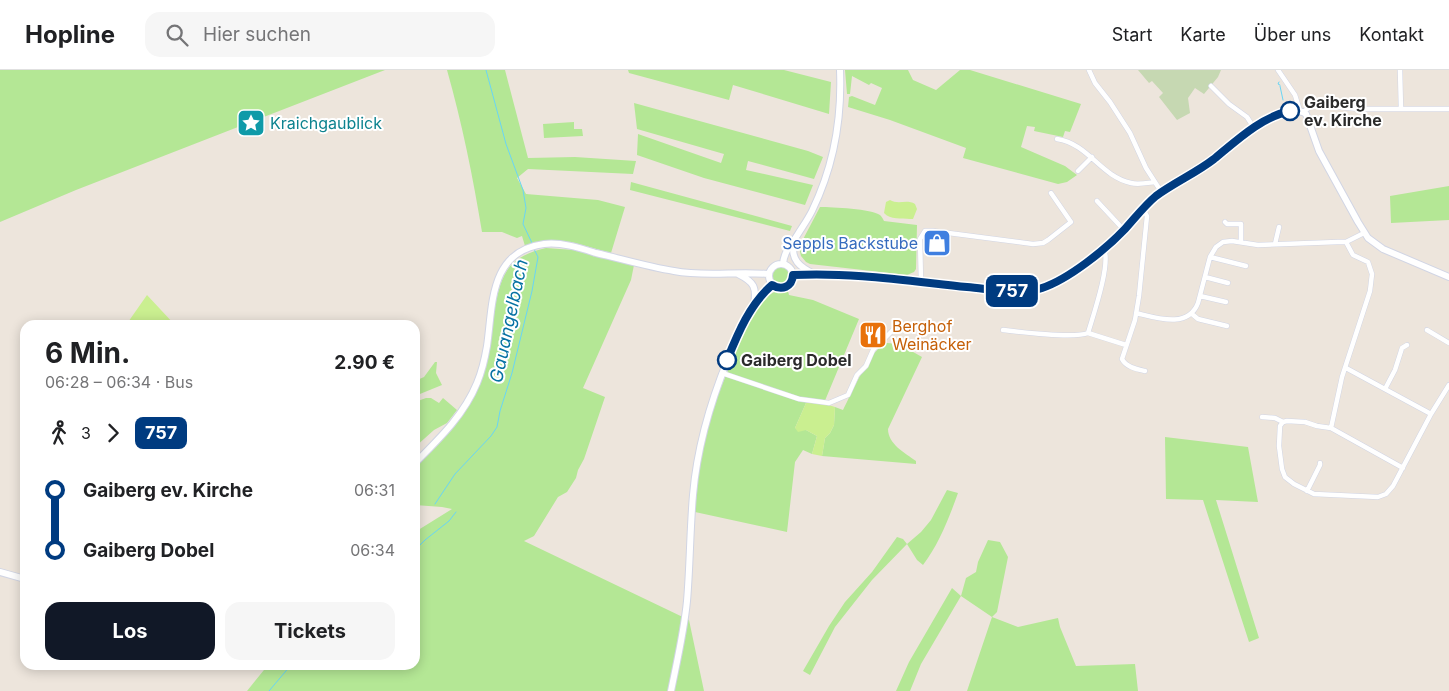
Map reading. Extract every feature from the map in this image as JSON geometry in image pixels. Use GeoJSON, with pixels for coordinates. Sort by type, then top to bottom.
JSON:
{"type":"FeatureCollection","features":[{"type":"Feature","properties":{"kind":"main road"},"geometry":{"type":"LineString","coordinates":[[783,264],[785,252],[795,239],[817,200],[832,159],[839,117],[840,70]]}},
{"type":"Feature","properties":{"kind":"main road"},"geometry":{"type":"LineString","coordinates":[[793,275],[851,275],[1021,292],[1045,288],[1069,274],[1104,249],[1162,192],[1201,169],[1254,128],[1279,114],[1302,111],[1307,117],[1319,151],[1364,233],[1374,243],[1383,248],[1449,277]]}},
{"type":"Feature","properties":{"kind":"main road"},"geometry":{"type":"LineString","coordinates":[[795,239],[792,247],[797,263],[816,274]]}},
{"type":"Feature","properties":{"kind":"main road"},"geometry":{"type":"LineString","coordinates":[[420,458],[459,416],[470,398],[483,365],[493,297],[498,280],[506,266],[524,251],[540,245],[556,244],[674,271],[768,274]]}},
{"type":"Feature","properties":{"kind":"main road"},"geometry":{"type":"LineString","coordinates":[[776,264],[783,264],[790,268],[793,275],[792,282],[780,288],[772,285],[768,274],[776,264]]}},
{"type":"Feature","properties":{"kind":"main road"},"geometry":{"type":"LineString","coordinates":[[736,273],[753,284],[756,294],[754,306]]}},
{"type":"Feature","properties":{"kind":"main road"},"geometry":{"type":"LineString","coordinates":[[670,691],[686,609],[695,476],[707,418],[735,341],[754,306],[772,285]]}},
{"type":"Feature","properties":{"kind":"main road"},"geometry":{"type":"LineString","coordinates":[[0,572],[20,578]]}},
{"type":"Feature","properties":{"kind":"street"},"geometry":{"type":"LineString","coordinates":[[1089,70],[1093,80],[1129,131],[1162,192]]}},
{"type":"Feature","properties":{"kind":"street"},"geometry":{"type":"LineString","coordinates":[[1278,70],[1295,95],[1302,111],[1307,108],[1320,106],[1354,109],[1449,109]]}},
{"type":"Feature","properties":{"kind":"street"},"geometry":{"type":"LineString","coordinates":[[1400,70],[1401,109]]}},
{"type":"Feature","properties":{"kind":"street"},"geometry":{"type":"LineString","coordinates":[[1211,86],[1246,116],[1254,128]]}},
{"type":"Feature","properties":{"kind":"street"},"geometry":{"type":"LineString","coordinates":[[1057,139],[1074,144],[1092,157],[1104,170],[1122,180],[1135,184],[1155,182]]}},
{"type":"Feature","properties":{"kind":"street"},"geometry":{"type":"LineString","coordinates":[[1078,171],[1092,157]]}},
{"type":"Feature","properties":{"kind":"street"},"geometry":{"type":"LineString","coordinates":[[921,282],[920,239],[925,231],[1033,244],[1043,243],[1070,222],[1051,194]]}},
{"type":"Feature","properties":{"kind":"street"},"geometry":{"type":"LineString","coordinates":[[1097,201],[1124,230]]}},
{"type":"Feature","properties":{"kind":"street"},"geometry":{"type":"LineString","coordinates":[[1143,209],[1147,216],[1140,294],[1123,357],[1124,362],[1129,366],[1145,371]]}},
{"type":"Feature","properties":{"kind":"street"},"geometry":{"type":"LineString","coordinates":[[1225,222],[1227,224],[1241,224],[1241,242]]}},
{"type":"Feature","properties":{"kind":"street"},"geometry":{"type":"LineString","coordinates":[[1275,244],[1279,227]]}},
{"type":"Feature","properties":{"kind":"street"},"geometry":{"type":"LineString","coordinates":[[1136,314],[1176,320],[1184,319],[1192,314],[1200,296],[1210,257],[1216,247],[1222,242],[1230,241],[1258,245],[1346,242],[1364,233]]}},
{"type":"Feature","properties":{"kind":"street"},"geometry":{"type":"LineString","coordinates":[[1330,428],[1335,404],[1365,311],[1372,279],[1368,262],[1353,255],[1346,242]]}},
{"type":"Feature","properties":{"kind":"street"},"geometry":{"type":"LineString","coordinates":[[1088,333],[1106,261],[1104,249]]}},
{"type":"Feature","properties":{"kind":"street"},"geometry":{"type":"LineString","coordinates":[[1210,257],[1246,266]]}},
{"type":"Feature","properties":{"kind":"street"},"geometry":{"type":"LineString","coordinates":[[1205,277],[1228,283]]}},
{"type":"Feature","properties":{"kind":"street"},"geometry":{"type":"LineString","coordinates":[[1200,296],[1226,302]]}},
{"type":"Feature","properties":{"kind":"street"},"geometry":{"type":"LineString","coordinates":[[1192,314],[1198,319],[1227,326]]}},
{"type":"Feature","properties":{"kind":"street"},"geometry":{"type":"LineString","coordinates":[[722,373],[796,398],[832,402],[848,395],[857,375],[866,366],[872,351],[895,328]]}},
{"type":"Feature","properties":{"kind":"street"},"geometry":{"type":"LineString","coordinates":[[1003,330],[1066,335],[1088,333],[1126,345]]}},
{"type":"Feature","properties":{"kind":"street"},"geometry":{"type":"LineString","coordinates":[[1426,330],[1449,343]]}},
{"type":"Feature","properties":{"kind":"street"},"geometry":{"type":"LineString","coordinates":[[1385,388],[1395,370],[1402,348],[1407,345]]}},
{"type":"Feature","properties":{"kind":"street"},"geometry":{"type":"LineString","coordinates":[[1346,368],[1431,414]]}},
{"type":"Feature","properties":{"kind":"street"},"geometry":{"type":"LineString","coordinates":[[1283,422],[1280,426],[1279,444],[1282,470],[1290,482],[1316,494],[1380,496],[1386,494],[1392,488],[1431,414],[1449,385]]}},
{"type":"Feature","properties":{"kind":"street"},"geometry":{"type":"LineString","coordinates":[[1262,417],[1275,418],[1283,422],[1305,422],[1330,428],[1403,468]]}},
{"type":"Feature","properties":{"kind":"street"},"geometry":{"type":"LineString","coordinates":[[1307,491],[1320,463]]}},
{"type":"Feature","properties":{"kind":"green space"},"geometry":{"type":"Polygon","coordinates":[[[0,70],[385,70],[76,190],[0,222],[0,70]]]}},
{"type":"Feature","properties":{"kind":"green space"},"geometry":{"type":"Polygon","coordinates":[[[447,70],[505,70],[528,158],[575,157],[636,161],[633,174],[528,169],[517,178],[526,194],[598,200],[625,207],[611,253],[571,242],[547,241],[525,246],[522,236],[517,238],[502,232],[482,232],[467,150],[447,70]]]}},
{"type":"Feature","properties":{"kind":"green space"},"geometry":{"type":"Polygon","coordinates":[[[628,70],[784,70],[831,82],[829,114],[733,85],[729,100],[629,73],[628,70]]]}},
{"type":"Feature","properties":{"kind":"green space"},"geometry":{"type":"Polygon","coordinates":[[[845,70],[908,70],[913,80],[936,90],[960,70],[970,70],[1081,104],[1070,132],[1065,131],[1063,137],[1034,131],[1035,127],[1027,126],[1021,147],[1065,166],[1077,175],[1067,182],[1058,184],[963,158],[966,148],[890,120],[848,107],[849,97],[852,96],[875,105],[882,88],[871,83],[869,85],[852,76],[850,94],[847,94],[845,70]]]}},
{"type":"Feature","properties":{"kind":"green space"},"geometry":{"type":"Polygon","coordinates":[[[1138,70],[1221,70],[1218,77],[1204,94],[1195,88],[1188,98],[1190,113],[1177,120],[1159,97],[1163,93],[1152,81],[1149,83],[1138,70]]]}},
{"type":"Feature","properties":{"kind":"green space"},"geometry":{"type":"Polygon","coordinates":[[[634,103],[808,151],[823,157],[814,179],[748,161],[746,170],[813,185],[805,205],[704,178],[637,155],[638,134],[721,163],[724,154],[637,129],[634,103]]]}},
{"type":"Feature","properties":{"kind":"green space"},"geometry":{"type":"Polygon","coordinates":[[[574,122],[574,129],[582,129],[583,136],[544,138],[543,124],[574,122]]]}},
{"type":"Feature","properties":{"kind":"green space"},"geometry":{"type":"Polygon","coordinates":[[[631,182],[792,226],[790,231],[630,190],[631,182]]]}},
{"type":"Feature","properties":{"kind":"green space"},"geometry":{"type":"Polygon","coordinates":[[[1449,186],[1449,220],[1391,223],[1390,196],[1449,186]]]}},
{"type":"Feature","properties":{"kind":"green space"},"geometry":{"type":"Polygon","coordinates":[[[890,200],[915,204],[917,209],[913,219],[889,217],[884,213],[886,202],[890,200]]]}},
{"type":"Feature","properties":{"kind":"green space"},"geometry":{"type":"Polygon","coordinates":[[[820,207],[869,211],[880,215],[884,221],[917,225],[916,269],[914,272],[907,275],[806,262],[801,256],[799,247],[820,207]]]}},
{"type":"Feature","properties":{"kind":"green space"},"geometry":{"type":"Polygon","coordinates":[[[546,248],[574,250],[634,265],[631,280],[583,388],[605,397],[584,459],[576,478],[567,492],[558,497],[534,536],[524,541],[689,620],[704,691],[247,691],[264,670],[420,670],[420,529],[452,509],[420,505],[420,462],[460,419],[474,398],[489,353],[495,306],[501,283],[512,264],[532,252],[546,248]]]}},
{"type":"Feature","properties":{"kind":"green space"},"geometry":{"type":"Polygon","coordinates":[[[781,267],[787,270],[790,276],[787,282],[781,285],[775,282],[772,276],[775,270],[781,267]]]}},
{"type":"Feature","properties":{"kind":"green space"},"geometry":{"type":"Polygon","coordinates":[[[777,291],[788,291],[789,295],[813,300],[859,319],[824,403],[806,403],[795,428],[806,430],[817,436],[812,454],[803,450],[795,462],[787,532],[695,512],[699,465],[713,406],[748,323],[764,300],[777,291]]]}},
{"type":"Feature","properties":{"kind":"green space"},"geometry":{"type":"Polygon","coordinates":[[[147,295],[170,320],[130,320],[147,295]]]}},
{"type":"Feature","properties":{"kind":"green space"},"geometry":{"type":"Polygon","coordinates":[[[887,343],[899,344],[922,357],[888,429],[894,444],[916,461],[916,464],[822,456],[825,438],[834,425],[835,407],[843,410],[868,362],[881,346],[887,343]]]}},
{"type":"Feature","properties":{"kind":"green space"},"geometry":{"type":"Polygon","coordinates":[[[435,362],[437,362],[436,373],[442,385],[420,394],[420,379],[424,377],[435,362]]]}},
{"type":"Feature","properties":{"kind":"green space"},"geometry":{"type":"Polygon","coordinates":[[[431,398],[439,403],[443,398],[457,410],[447,423],[434,430],[420,443],[420,400],[431,398]]]}},
{"type":"Feature","properties":{"kind":"green space"},"geometry":{"type":"Polygon","coordinates":[[[809,399],[835,407],[834,425],[825,438],[822,456],[812,454],[817,436],[806,430],[798,432],[795,428],[809,399]]]}},
{"type":"Feature","properties":{"kind":"green space"},"geometry":{"type":"Polygon","coordinates":[[[1165,437],[1248,447],[1258,502],[1216,500],[1259,638],[1249,642],[1203,500],[1166,499],[1165,437]]]}},
{"type":"Feature","properties":{"kind":"green space"},"geometry":{"type":"Polygon","coordinates":[[[947,490],[958,493],[939,540],[923,565],[917,560],[907,544],[931,520],[947,490]]]}},
{"type":"Feature","properties":{"kind":"green space"},"geometry":{"type":"Polygon","coordinates":[[[897,537],[903,539],[907,544],[872,580],[835,627],[810,675],[803,671],[845,602],[872,572],[897,537]]]}},
{"type":"Feature","properties":{"kind":"green space"},"geometry":{"type":"Polygon","coordinates":[[[988,540],[1000,542],[1008,557],[997,612],[992,617],[961,596],[966,578],[976,572],[978,562],[988,540]]]}},
{"type":"Feature","properties":{"kind":"green space"},"geometry":{"type":"Polygon","coordinates":[[[952,588],[961,596],[921,664],[910,691],[896,691],[909,662],[952,588]]]}},
{"type":"Feature","properties":{"kind":"green space"},"geometry":{"type":"Polygon","coordinates":[[[992,617],[1018,627],[1058,618],[1076,666],[1135,664],[1138,691],[967,691],[992,617]]]}},
{"type":"Feature","properties":{"kind":"waterway","name":"Gauangelbach"},"geometry":{"type":"LineString","coordinates":[[486,70],[506,144],[523,190],[526,208],[523,224],[532,243]]}},
{"type":"Feature","properties":{"kind":"waterway"},"geometry":{"type":"LineString","coordinates":[[1279,82],[1278,84],[1280,85]]}},
{"type":"Feature","properties":{"kind":"waterway"},"geometry":{"type":"LineString","coordinates":[[1280,86],[1283,100]]}},
{"type":"Feature","properties":{"kind":"waterway","name":"Gauangelbach"},"geometry":{"type":"LineString","coordinates":[[435,504],[455,474],[491,436],[497,427],[532,291],[538,257],[534,249]]}},
{"type":"Feature","properties":{"kind":"waterway","name":"Gauangelbach"},"geometry":{"type":"LineString","coordinates":[[420,545],[449,521],[456,512]]}},
{"type":"Feature","properties":{"kind":"waterway","name":"Gauangelbach"},"geometry":{"type":"LineString","coordinates":[[269,691],[287,670]]}},
{"type":"Feature","properties":{"kind":"bus line","name":"757"},"geometry":{"type":"LineString","coordinates":[[727,360],[749,313],[758,300],[772,285],[780,288],[789,285],[792,282],[793,275],[851,275],[1021,292],[1038,290],[1059,280],[1104,249],[1156,196],[1201,169],[1268,119],[1290,111]]}},
{"type":"Feature","properties":{"kind":"place","name":"Gaiberg ev. Kirche"},"geometry":{"type":"Point","coordinates":[1290,111]}},
{"type":"Feature","properties":{"kind":"place","name":"Kraichgaublick"},"geometry":{"type":"Point","coordinates":[251,123]}},
{"type":"Feature","properties":{"kind":"place","name":"Seppls Backstube"},"geometry":{"type":"Point","coordinates":[937,243]}},
{"type":"Feature","properties":{"kind":"place","name":"Berghof Weinäcker"},"geometry":{"type":"Point","coordinates":[873,335]}},
{"type":"Feature","properties":{"kind":"place","name":"Gaiberg Dobel"},"geometry":{"type":"Point","coordinates":[727,360]}}]}
